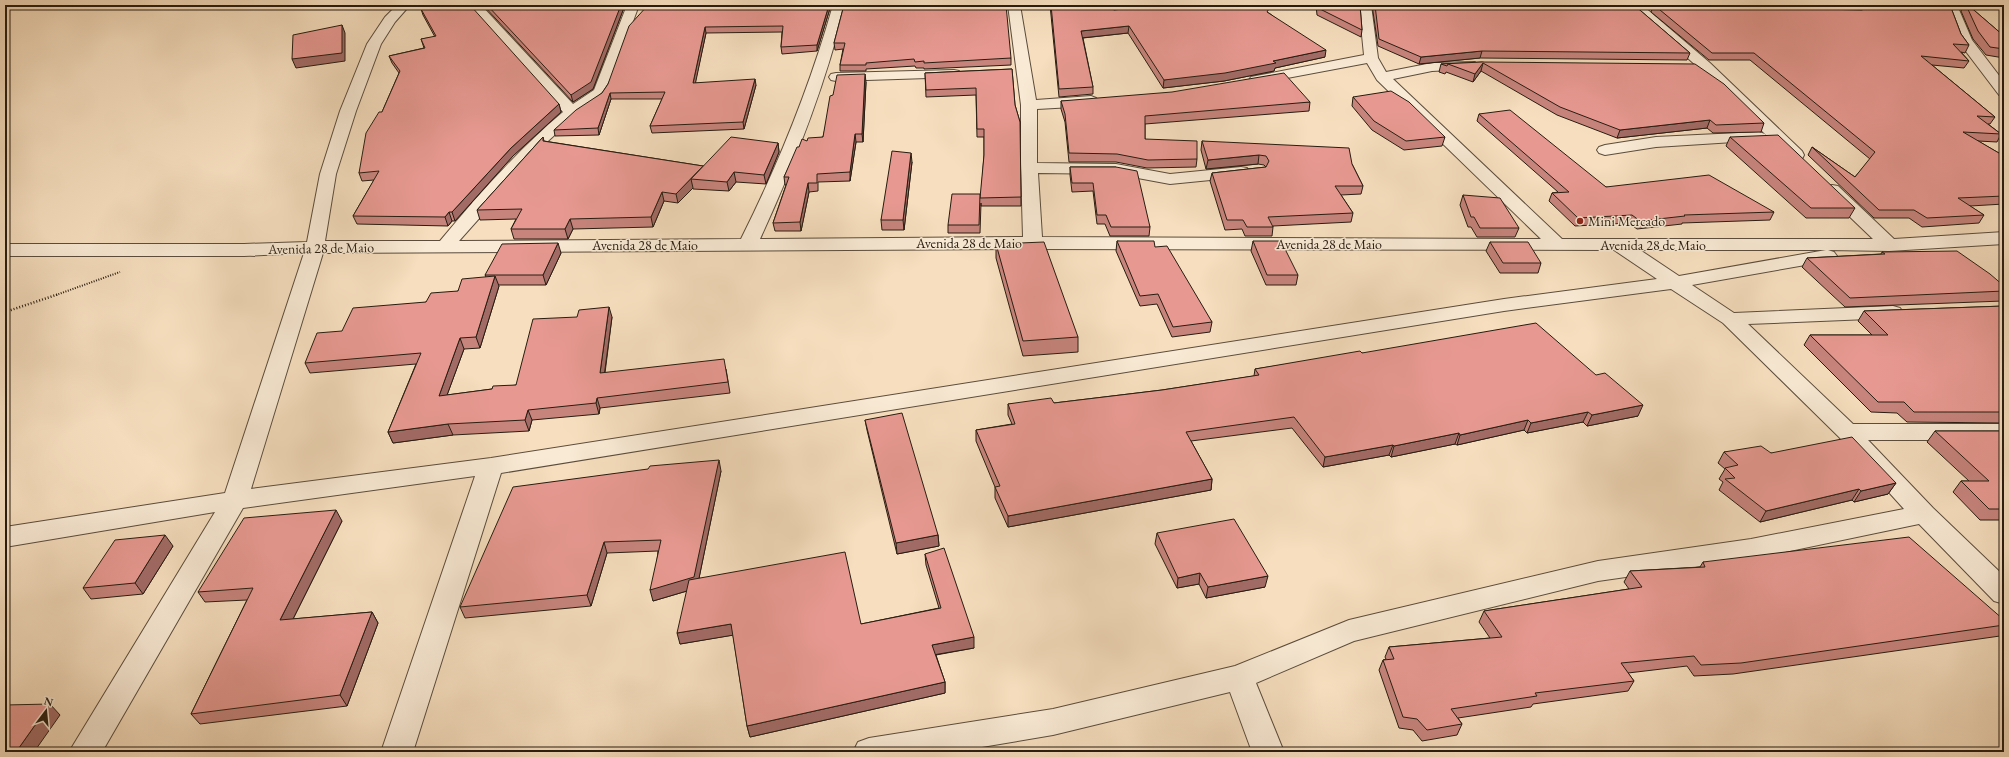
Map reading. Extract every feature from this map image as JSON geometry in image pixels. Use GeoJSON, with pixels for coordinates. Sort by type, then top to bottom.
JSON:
{"type":"FeatureCollection","features":[{"type":"Feature","properties":{"kind":"street"},"geometry":{"type":"LineString","coordinates":[[85,752],[236,500],[315,247],[328,174],[348,111],[374,44],[390,20],[404,5]]}},
{"type":"Feature","properties":{"kind":"street"},"geometry":{"type":"LineString","coordinates":[[474,5],[572,112]]}},
{"type":"Feature","properties":{"kind":"street"},"geometry":{"type":"LineString","coordinates":[[445,246],[517,164],[542,138],[572,112],[597,96],[602,90],[633,5]]}},
{"type":"Feature","properties":{"kind":"street"},"geometry":{"type":"LineString","coordinates":[[748,244],[773,193],[819,77],[839,5]]}},
{"type":"Feature","properties":{"kind":"street"},"geometry":{"type":"LineString","coordinates":[[1014,5],[1017,70],[1029,105],[1029,168],[1034,243]]}},
{"type":"Feature","properties":{"kind":"street"},"geometry":{"type":"LineString","coordinates":[[1365,5],[1371,58],[1382,77],[1558,246]]}},
{"type":"Feature","properties":{"kind":"street"},"geometry":{"type":"LineString","coordinates":[[1631,5],[1658,6]]}},
{"type":"Feature","properties":{"kind":"street"},"geometry":{"type":"LineString","coordinates":[[1631,5],[1705,66],[1804,164]]}},
{"type":"Feature","properties":{"kind":"street"},"geometry":{"type":"LineString","coordinates":[[1951,5],[1965,42],[2004,92]]}},
{"type":"Feature","properties":{"kind":"street"},"geometry":{"type":"LineString","coordinates":[[1245,82],[1371,58]]}},
{"type":"Feature","properties":{"kind":"street"},"geometry":{"type":"LineString","coordinates":[[1382,77],[1432,67],[1480,64]]}},
{"type":"Feature","properties":{"kind":"street"},"geometry":{"type":"LineString","coordinates":[[1682,66],[1705,66]]}},
{"type":"Feature","properties":{"kind":"street"},"geometry":{"type":"LineString","coordinates":[[819,77],[970,73]]}},
{"type":"Feature","properties":{"kind":"street"},"geometry":{"type":"LineString","coordinates":[[1029,105],[1104,100]]}},
{"type":"Feature","properties":{"kind":"street"},"geometry":{"type":"LineString","coordinates":[[1605,150],[1669,141],[1776,137]]}},
{"type":"Feature","properties":{"kind":"street"},"geometry":{"type":"LineString","coordinates":[[1029,168],[1116,169],[1170,178],[1258,170]]}},
{"type":"Feature","properties":{"kind":"street"},"geometry":{"type":"LineString","coordinates":[[1821,180],[1889,245]]}},
{"type":"Feature","properties":{"kind":"street","name":"Avenida 28 de Maio"},"geometry":{"type":"LineString","coordinates":[[5,250],[244,250],[315,247],[1034,243],[1558,246],[1889,245],[2004,238]]}},
{"type":"Feature","properties":{"kind":"street"},"geometry":{"type":"LineString","coordinates":[[5,537],[236,500],[492,466],[1496,306],[1677,282],[1750,268],[1889,245]]}},
{"type":"Feature","properties":{"kind":"street"},"geometry":{"type":"LineString","coordinates":[[1622,246],[1730,319],[1847,432],[1924,514],[2004,593]]}},
{"type":"Feature","properties":{"kind":"street"},"geometry":{"type":"LineString","coordinates":[[1730,319],[1910,312]]}},
{"type":"Feature","properties":{"kind":"street"},"geometry":{"type":"LineString","coordinates":[[1847,432],[2004,432]]}},
{"type":"Feature","properties":{"kind":"street"},"geometry":{"type":"LineString","coordinates":[[397,752],[492,466]]}},
{"type":"Feature","properties":{"kind":"street"},"geometry":{"type":"LineString","coordinates":[[868,752],[1053,722],[1239,677],[1349,631],[1598,572],[1751,549],[1924,514]]}},
{"type":"Feature","properties":{"kind":"street"},"geometry":{"type":"LineString","coordinates":[[1239,677],[1268,752]]}},
{"type":"Feature","properties":{"kind":"path"},"geometry":{"type":"LineString","coordinates":[[5,312],[91,284],[126,270]]}},
{"type":"Feature","properties":{"kind":"building"},"geometry":{"type":"Polygon","coordinates":[[[438,5],[470,5],[559,104],[511,148],[452,212],[449,212],[445,217],[353,216],[379,171],[359,173],[366,133],[379,112],[382,112],[400,71],[389,56],[425,48],[421,39],[436,36],[421,9],[438,5]]]}},
{"type":"Feature","properties":{"kind":"building"},"geometry":{"type":"Polygon","coordinates":[[[487,5],[621,5],[591,82],[571,95],[487,5]]]}},
{"type":"Feature","properties":{"kind":"building"},"geometry":{"type":"Polygon","coordinates":[[[648,5],[829,5],[817,45],[781,47],[783,26],[705,27],[693,83],[755,79],[743,122],[650,126],[665,92],[610,93],[598,128],[554,130],[576,110],[602,93],[608,84],[629,26],[648,5]]]}},
{"type":"Feature","properties":{"kind":"building"},"geometry":{"type":"Polygon","coordinates":[[[844,5],[1006,5],[1011,58],[924,63],[924,61],[915,62],[914,59],[866,63],[866,65],[840,65],[845,43],[834,43],[844,5]]]}},
{"type":"Feature","properties":{"kind":"building"},"geometry":{"type":"Polygon","coordinates":[[[1051,5],[1107,5],[1114,10],[1157,5],[1267,5],[1270,7],[1267,12],[1326,50],[1273,61],[1276,63],[1225,73],[1164,80],[1129,26],[1081,31],[1093,87],[1059,89],[1051,5]]]}},
{"type":"Feature","properties":{"kind":"building"},"geometry":{"type":"Polygon","coordinates":[[[1318,5],[1360,5],[1362,30],[1318,8],[1318,5]]]}},
{"type":"Feature","properties":{"kind":"building"},"geometry":{"type":"Polygon","coordinates":[[[1375,5],[1634,5],[1690,53],[1482,51],[1421,57],[1379,39],[1375,5]]]}},
{"type":"Feature","properties":{"kind":"building"},"geometry":{"type":"Polygon","coordinates":[[[1654,5],[1862,10],[1870,5],[1950,5],[1961,34],[1969,45],[1953,44],[1969,61],[1921,56],[1995,117],[1977,116],[2001,134],[1963,132],[2004,156],[2004,196],[1958,198],[1984,215],[1927,218],[1914,210],[1879,210],[1812,147],[1855,177],[1875,152],[1754,53],[1712,53],[1654,5]]]}},
{"type":"Feature","properties":{"kind":"building"},"geometry":{"type":"Polygon","coordinates":[[[1966,5],[1968,5],[2004,36],[2004,49],[1990,47],[1978,31],[1966,5]]]}},
{"type":"Feature","properties":{"kind":"building"},"geometry":{"type":"Polygon","coordinates":[[[342,25],[342,53],[292,59],[293,35],[342,25]]]}},
{"type":"Feature","properties":{"kind":"building"},"geometry":{"type":"Polygon","coordinates":[[[1482,62],[1695,64],[1724,84],[1764,123],[1716,125],[1710,120],[1620,130],[1560,107],[1483,63],[1475,74],[1448,64],[1447,66],[1441,64],[1482,62]]]}},
{"type":"Feature","properties":{"kind":"building"},"geometry":{"type":"Polygon","coordinates":[[[1012,69],[1015,105],[1020,122],[1021,197],[980,198],[984,155],[984,129],[977,129],[976,88],[926,90],[925,73],[1012,69]]]}},
{"type":"Feature","properties":{"kind":"building"},"geometry":{"type":"Polygon","coordinates":[[[1284,73],[1310,102],[1145,116],[1145,139],[1197,141],[1197,159],[1148,160],[1117,154],[1069,153],[1065,114],[1061,101],[1172,92],[1284,73]]]}},
{"type":"Feature","properties":{"kind":"building"},"geometry":{"type":"Polygon","coordinates":[[[865,74],[862,134],[855,134],[850,172],[817,174],[817,183],[808,183],[800,222],[773,223],[789,177],[784,177],[797,147],[799,147],[802,139],[807,141],[808,138],[823,137],[830,96],[833,95],[837,75],[865,74]]]}},
{"type":"Feature","properties":{"kind":"building"},"geometry":{"type":"Polygon","coordinates":[[[1391,91],[1409,102],[1445,137],[1406,141],[1374,121],[1353,97],[1391,91]]]}},
{"type":"Feature","properties":{"kind":"building"},"geometry":{"type":"Polygon","coordinates":[[[1510,110],[1606,187],[1709,175],[1774,212],[1684,215],[1685,216],[1640,221],[1632,215],[1578,218],[1552,193],[1569,192],[1479,114],[1510,110]]]}},
{"type":"Feature","properties":{"kind":"building"},"geometry":{"type":"Polygon","coordinates":[[[1778,135],[1855,208],[1811,208],[1730,137],[1778,135]]]}},
{"type":"Feature","properties":{"kind":"building"},"geometry":{"type":"Polygon","coordinates":[[[543,137],[543,141],[703,166],[676,194],[662,192],[651,217],[570,219],[565,229],[511,229],[522,209],[477,210],[543,137]]]}},
{"type":"Feature","properties":{"kind":"building"},"geometry":{"type":"Polygon","coordinates":[[[731,137],[778,143],[764,175],[734,172],[727,182],[691,179],[731,137]]]}},
{"type":"Feature","properties":{"kind":"building"},"geometry":{"type":"Polygon","coordinates":[[[1202,141],[1349,148],[1352,164],[1363,186],[1335,186],[1353,213],[1268,217],[1273,227],[1247,227],[1243,220],[1227,220],[1212,173],[1266,167],[1269,161],[1266,156],[1259,155],[1208,160],[1202,141]]]}},
{"type":"Feature","properties":{"kind":"building"},"geometry":{"type":"Polygon","coordinates":[[[892,151],[911,153],[903,220],[881,220],[892,151]]]}},
{"type":"Feature","properties":{"kind":"building"},"geometry":{"type":"Polygon","coordinates":[[[1070,167],[1116,167],[1137,171],[1150,227],[1111,227],[1106,215],[1097,215],[1093,183],[1072,183],[1070,167]]]}},
{"type":"Feature","properties":{"kind":"building"},"geometry":{"type":"Polygon","coordinates":[[[952,194],[980,194],[979,225],[948,225],[952,194]]]}},
{"type":"Feature","properties":{"kind":"building"},"geometry":{"type":"Polygon","coordinates":[[[1463,195],[1500,198],[1519,228],[1480,228],[1474,217],[1471,217],[1463,195]]]}},
{"type":"Feature","properties":{"kind":"building"},"geometry":{"type":"Polygon","coordinates":[[[1117,241],[1154,241],[1155,247],[1167,246],[1212,322],[1173,327],[1158,294],[1140,296],[1117,241]]]}},
{"type":"Feature","properties":{"kind":"building"},"geometry":{"type":"Polygon","coordinates":[[[1253,241],[1281,241],[1298,275],[1267,275],[1253,241]]]}},
{"type":"Feature","properties":{"kind":"building"},"geometry":{"type":"Polygon","coordinates":[[[1044,242],[1078,337],[1023,341],[996,244],[1044,242]]]}},
{"type":"Feature","properties":{"kind":"building"},"geometry":{"type":"Polygon","coordinates":[[[1490,242],[1528,242],[1541,263],[1503,263],[1490,242]]]}},
{"type":"Feature","properties":{"kind":"building"},"geometry":{"type":"Polygon","coordinates":[[[558,243],[543,275],[485,275],[502,244],[558,243]]]}},
{"type":"Feature","properties":{"kind":"building"},"geometry":{"type":"Polygon","coordinates":[[[1957,251],[1990,274],[2004,286],[2004,291],[1850,298],[1807,258],[1885,254],[1882,252],[1957,251]]]}},
{"type":"Feature","properties":{"kind":"building"},"geometry":{"type":"Polygon","coordinates":[[[495,276],[476,337],[460,338],[439,396],[492,389],[493,386],[516,385],[533,319],[577,317],[579,310],[609,307],[600,373],[724,359],[728,382],[597,398],[596,403],[528,410],[525,420],[448,424],[388,432],[421,353],[305,363],[317,333],[342,331],[353,308],[426,302],[431,293],[458,291],[462,279],[495,276]]]}},
{"type":"Feature","properties":{"kind":"building"},"geometry":{"type":"Polygon","coordinates":[[[2004,306],[2004,412],[1914,412],[1904,402],[1878,402],[1810,335],[1888,335],[1864,311],[2004,306]]]}},
{"type":"Feature","properties":{"kind":"building"},"geometry":{"type":"Polygon","coordinates":[[[1536,323],[1596,375],[1605,373],[1643,405],[1592,415],[1588,412],[1531,423],[1528,420],[1460,435],[1459,433],[1394,446],[1325,457],[1294,417],[1186,432],[1212,479],[1008,516],[995,487],[1000,486],[976,430],[1015,424],[1008,404],[1051,398],[1054,403],[1162,390],[1259,375],[1255,369],[1360,351],[1362,353],[1536,323]]]}},
{"type":"Feature","properties":{"kind":"building"},"geometry":{"type":"Polygon","coordinates":[[[902,413],[938,535],[896,543],[865,420],[902,413]]]}},
{"type":"Feature","properties":{"kind":"building"},"geometry":{"type":"Polygon","coordinates":[[[1935,431],[2004,431],[2004,509],[1989,509],[1961,481],[1989,481],[1935,431]]]}},
{"type":"Feature","properties":{"kind":"building"},"geometry":{"type":"Polygon","coordinates":[[[1852,437],[1896,483],[1861,491],[1859,489],[1766,511],[1725,479],[1735,478],[1725,468],[1738,465],[1724,452],[1761,446],[1771,453],[1852,437]]]}},
{"type":"Feature","properties":{"kind":"building"},"geometry":{"type":"Polygon","coordinates":[[[719,460],[694,577],[650,590],[661,540],[604,542],[587,595],[460,607],[513,487],[648,469],[650,466],[719,460]]]}},
{"type":"Feature","properties":{"kind":"building"},"geometry":{"type":"Polygon","coordinates":[[[336,510],[280,620],[372,612],[340,695],[191,714],[253,588],[198,592],[244,518],[336,510]]]}},
{"type":"Feature","properties":{"kind":"building"},"geometry":{"type":"Polygon","coordinates":[[[1234,519],[1268,576],[1208,587],[1200,573],[1178,578],[1157,533],[1234,519]]]}},
{"type":"Feature","properties":{"kind":"building"},"geometry":{"type":"Polygon","coordinates":[[[165,535],[135,583],[83,588],[115,540],[165,535]]]}},
{"type":"Feature","properties":{"kind":"building"},"geometry":{"type":"Polygon","coordinates":[[[1909,537],[2004,620],[2004,625],[1741,663],[1701,665],[1694,656],[1621,663],[1634,681],[1535,693],[1537,696],[1451,709],[1462,724],[1427,730],[1417,719],[1403,717],[1383,660],[1394,659],[1389,647],[1502,637],[1484,611],[1642,587],[1630,571],[1705,567],[1703,562],[1909,537]]]}},
{"type":"Feature","properties":{"kind":"building"},"geometry":{"type":"Polygon","coordinates":[[[944,548],[974,637],[932,645],[945,682],[747,726],[731,624],[677,633],[689,580],[845,552],[861,624],[941,608],[925,554],[944,548]]]}},
{"type":"Feature","properties":{"kind":"building"},"geometry":{"type":"Polygon","coordinates":[[[50,704],[16,752],[5,752],[5,705],[50,704]]]}},
{"type":"Feature","properties":{"kind":"place","name":"Mini Mercado"},"geometry":{"type":"Point","coordinates":[1580,221]}}]}
